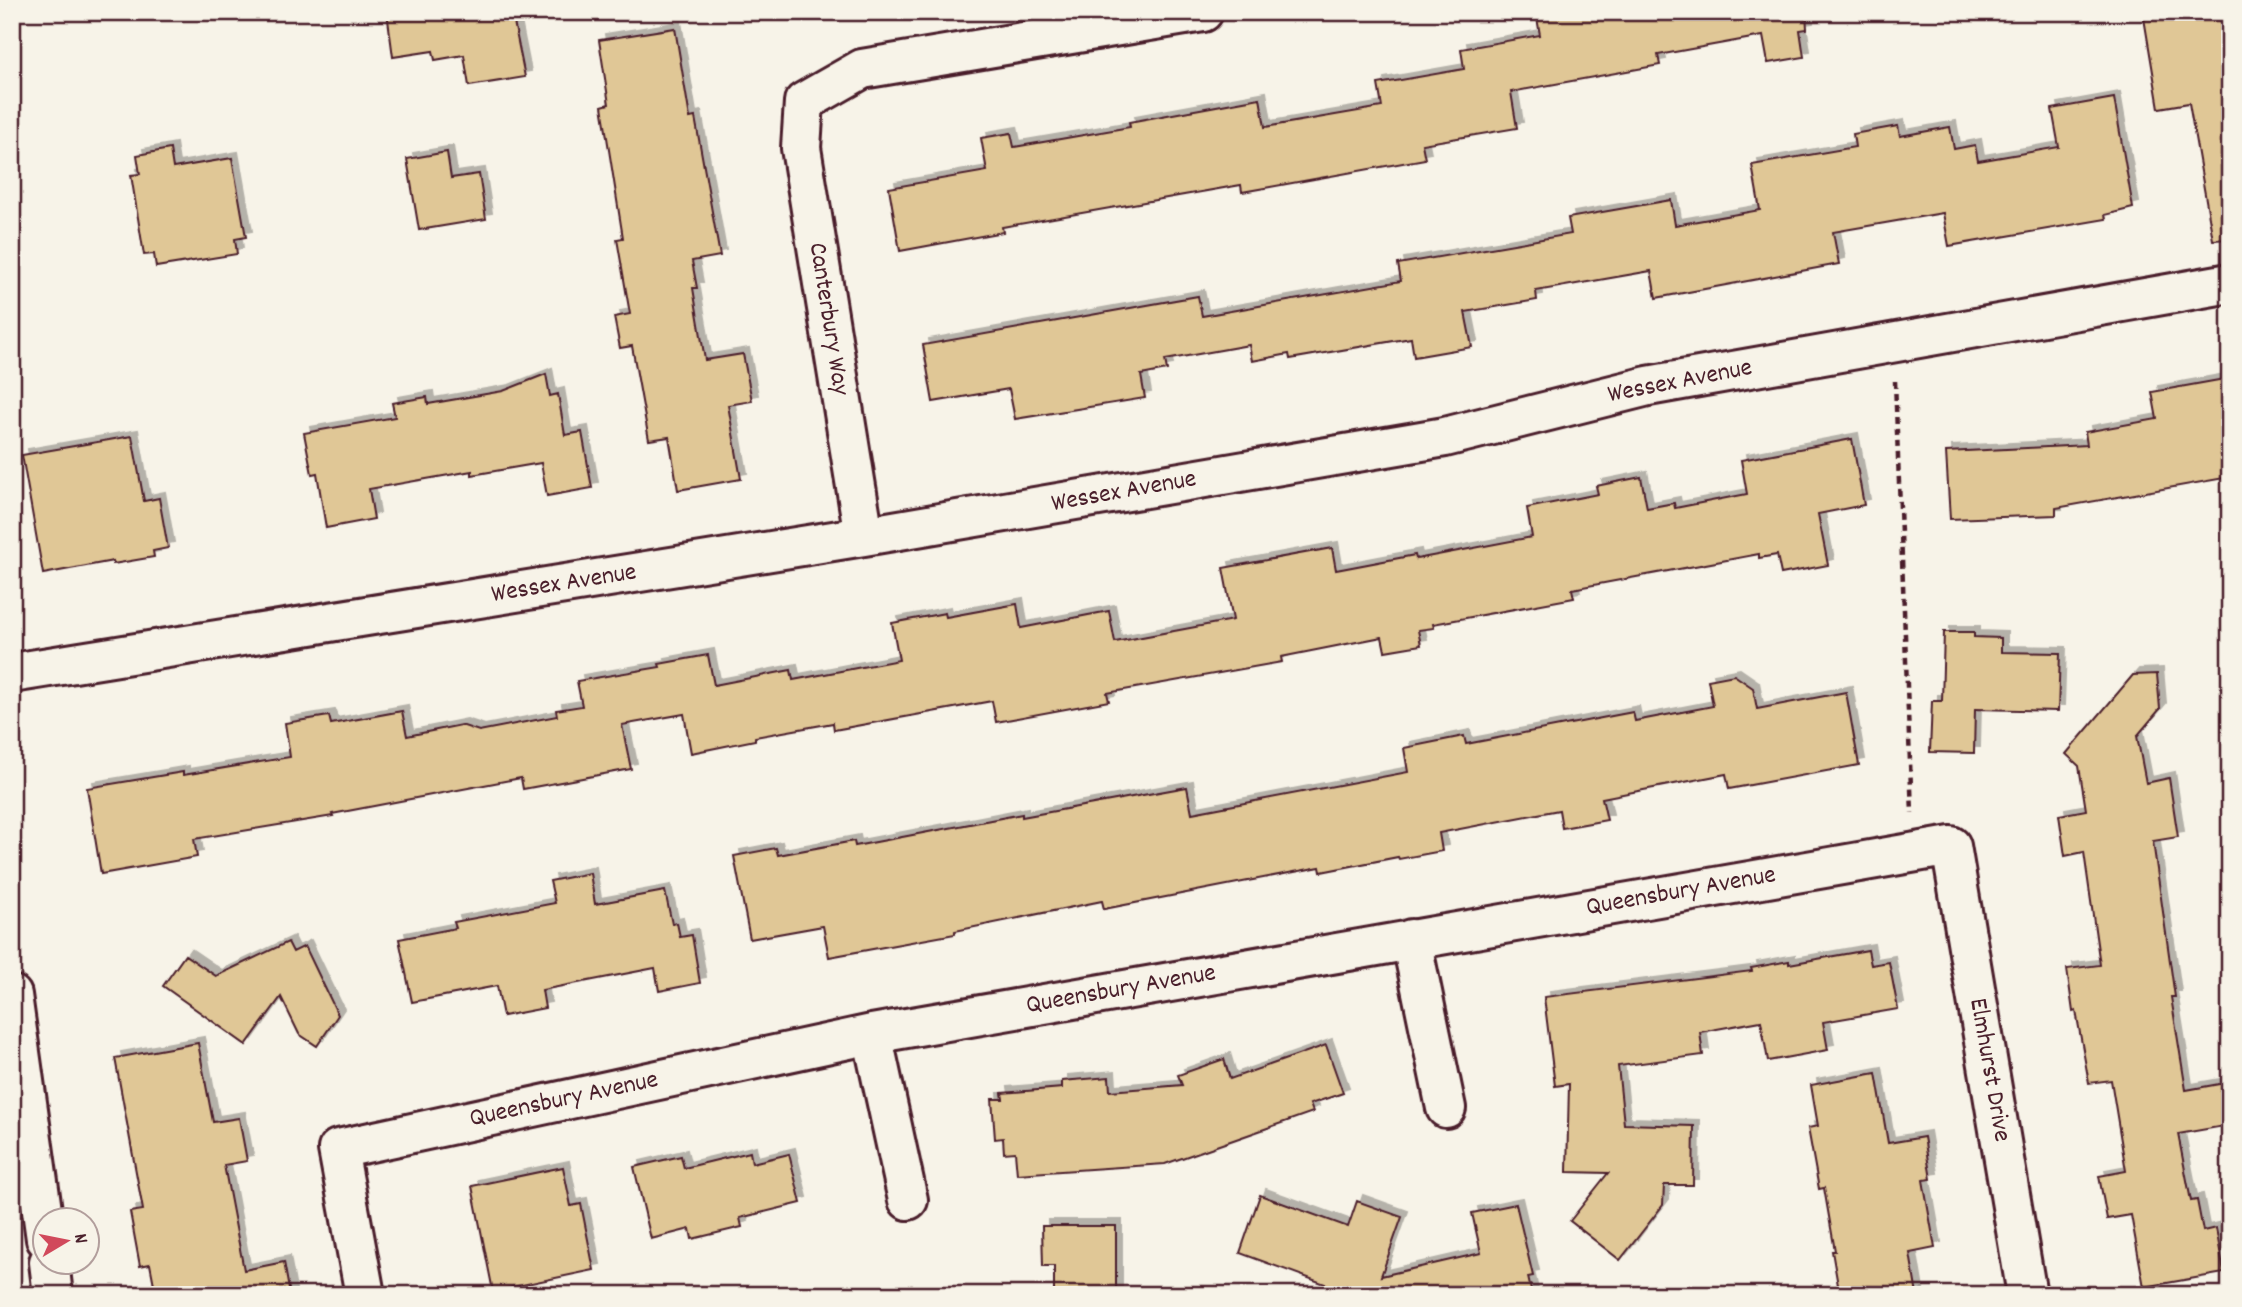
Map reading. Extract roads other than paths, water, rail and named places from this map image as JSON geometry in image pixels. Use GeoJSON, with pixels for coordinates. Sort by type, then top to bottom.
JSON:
{"type":"FeatureCollection","features":[{"type":"Feature","properties":{"kind":"street","name":"Canterbury Way"},"geometry":{"type":"LineString","coordinates":[[864,536],[800,148],[804,102],[862,69],[1203,12]]}},
{"type":"Feature","properties":{"kind":"street","name":"Wessex Avenue"},"geometry":{"type":"LineString","coordinates":[[12,673],[864,536],[1445,438],[1648,386],[2230,283]]}},
{"type":"Feature","properties":{"kind":"street","name":"Queensbury Avenue"},"geometry":{"type":"LineString","coordinates":[[365,1295],[338,1149],[872,1034],[1951,846]]}},
{"type":"Feature","properties":{"kind":"street","name":"Elmhurst Drive"},"geometry":{"type":"LineString","coordinates":[[1951,846],[2027,1295]]}},
{"type":"Feature","properties":{"kind":"street"},"geometry":{"type":"LineString","coordinates":[[1411,939],[1446,1108]]}},
{"type":"Feature","properties":{"kind":"street"},"geometry":{"type":"LineString","coordinates":[[12,995],[41,1206]]}},
{"type":"Feature","properties":{"kind":"street"},"geometry":{"type":"LineString","coordinates":[[872,1034],[908,1200]]}},
{"type":"Feature","properties":{"kind":"street"},"geometry":{"type":"LineString","coordinates":[[51,1276],[53,1295]]}}]}
